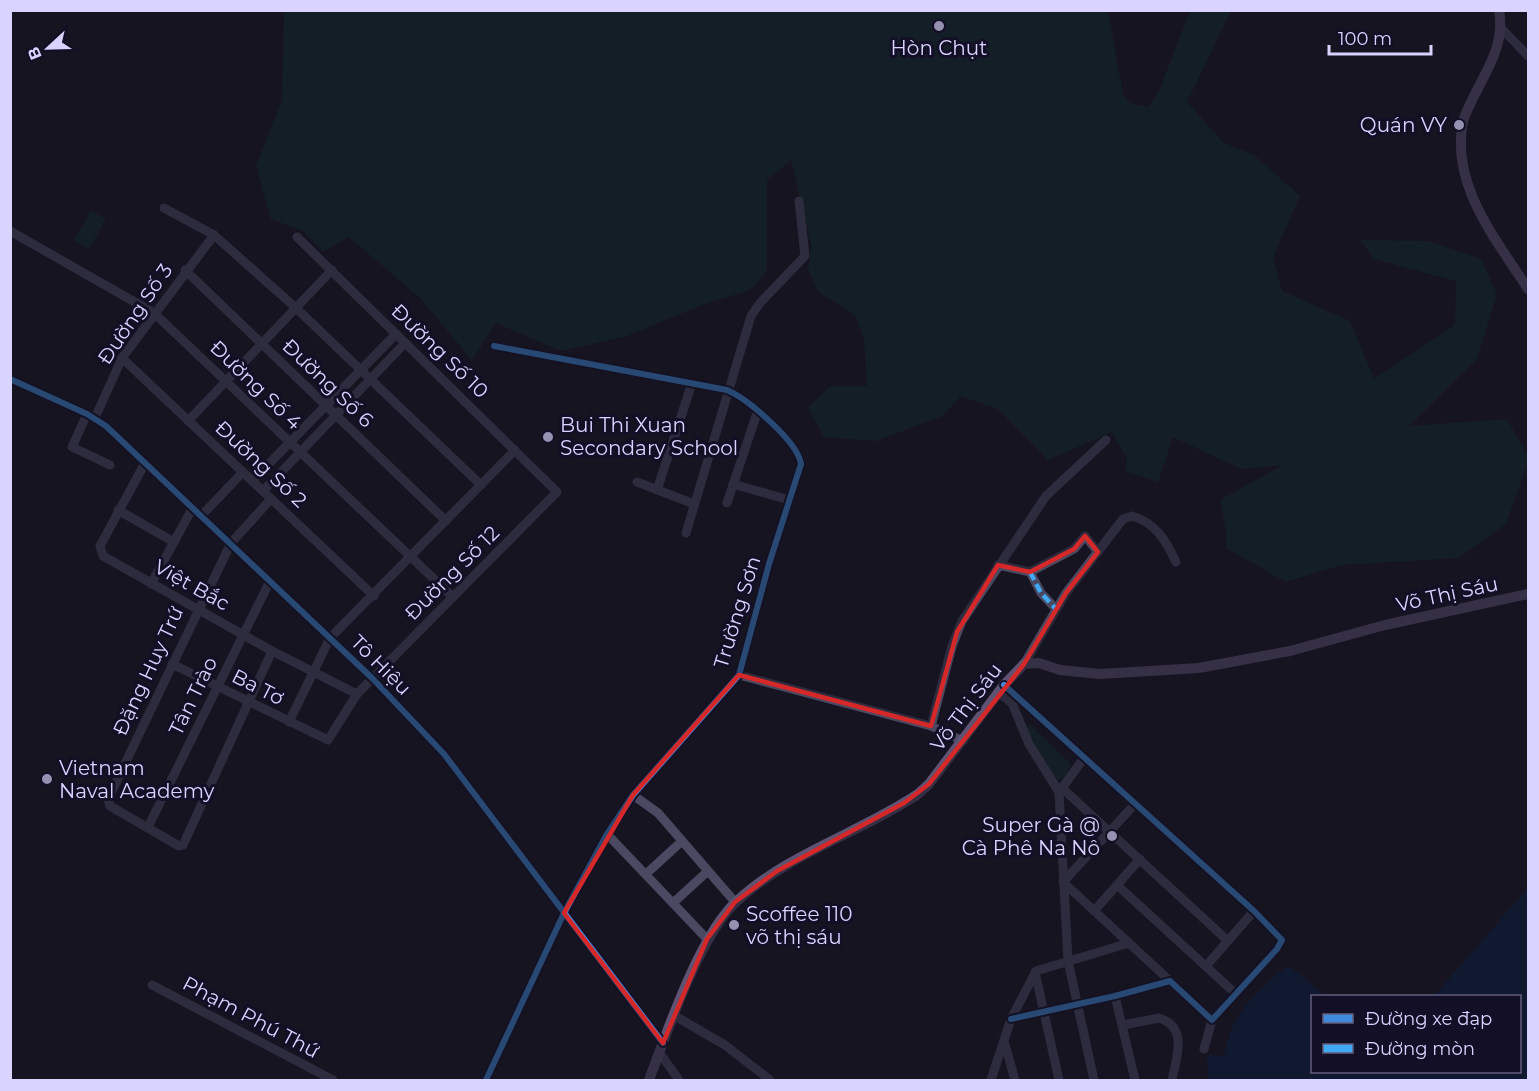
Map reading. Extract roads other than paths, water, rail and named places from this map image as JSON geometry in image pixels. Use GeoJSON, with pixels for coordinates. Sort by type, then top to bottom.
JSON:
{"type":"FeatureCollection","features":[{"type":"Feature","properties":{"kind":"main road"},"geometry":{"type":"LineString","coordinates":[[1499,10],[1502,29],[1495,55],[1462,121],[1461,165],[1465,181],[1481,216],[1528,289]]}},
{"type":"Feature","properties":{"kind":"main road","name":"Võ Thị Sáu"},"geometry":{"type":"LineString","coordinates":[[649,1080],[707,939],[735,902],[777,871],[918,794],[963,741],[1001,689],[1024,664],[1039,663],[1060,670],[1100,674],[1199,668],[1290,651],[1385,625],[1528,594]]}},
{"type":"Feature","properties":{"kind":"street"},"geometry":{"type":"LineString","coordinates":[[1502,29],[1528,56]]}},
{"type":"Feature","properties":{"kind":"street"},"geometry":{"type":"LineString","coordinates":[[686,533],[727,390],[755,309],[805,256],[799,201]]}},
{"type":"Feature","properties":{"kind":"street"},"geometry":{"type":"LineString","coordinates":[[164,208],[214,235],[296,308],[481,485]]}},
{"type":"Feature","properties":{"kind":"street","name":"Đường Số 4"},"geometry":{"type":"LineString","coordinates":[[10,231],[154,313],[453,597]]}},
{"type":"Feature","properties":{"kind":"street","name":"Đường Số 3"},"geometry":{"type":"LineString","coordinates":[[110,465],[72,447],[122,358],[185,270],[214,235]]}},
{"type":"Feature","properties":{"kind":"street","name":"Đường Số 10"},"geometry":{"type":"LineString","coordinates":[[297,237],[557,492]]}},
{"type":"Feature","properties":{"kind":"street","name":"Đường Số 6"},"geometry":{"type":"LineString","coordinates":[[185,270],[446,521]]}},
{"type":"Feature","properties":{"kind":"street"},"geometry":{"type":"LineString","coordinates":[[188,421],[332,270]]}},
{"type":"Feature","properties":{"kind":"street"},"geometry":{"type":"LineString","coordinates":[[252,481],[396,334]]}},
{"type":"Feature","properties":{"kind":"street"},"geometry":{"type":"LineString","coordinates":[[263,491],[405,343]]}},
{"type":"Feature","properties":{"kind":"street","name":"Trường Sơn"},"geometry":{"type":"LineString","coordinates":[[486,1080],[564,913],[607,834],[633,795],[740,675],[766,573],[801,464],[800,456],[758,410],[727,390],[494,345]]}},
{"type":"Feature","properties":{"kind":"street","name":"Đường Số 2"},"geometry":{"type":"LineString","coordinates":[[122,358],[374,596]]}},
{"type":"Feature","properties":{"kind":"street","name":"Tô Hiệu"},"geometry":{"type":"LineString","coordinates":[[10,379],[91,416],[202,515],[372,678],[444,754],[564,913],[661,1048],[679,1080]]}},
{"type":"Feature","properties":{"kind":"street"},"geometry":{"type":"LineString","coordinates":[[657,490],[692,384]]}},
{"type":"Feature","properties":{"kind":"street"},"geometry":{"type":"LineString","coordinates":[[727,503],[758,410]]}},
{"type":"Feature","properties":{"kind":"street"},"geometry":{"type":"LineString","coordinates":[[931,726],[957,632],[998,566],[1046,496],[1106,440]]}},
{"type":"Feature","properties":{"kind":"street"},"geometry":{"type":"LineString","coordinates":[[289,722],[330,638],[374,596],[514,450]]}},
{"type":"Feature","properties":{"kind":"street","name":"Việt Bắc"},"geometry":{"type":"LineString","coordinates":[[145,463],[117,510],[100,551],[103,556],[272,651],[357,694]]}},
{"type":"Feature","properties":{"kind":"street"},"geometry":{"type":"LineString","coordinates":[[202,515],[243,472]]}},
{"type":"Feature","properties":{"kind":"street"},"geometry":{"type":"LineString","coordinates":[[637,482],[694,504]]}},
{"type":"Feature","properties":{"kind":"street"},"geometry":{"type":"LineString","coordinates":[[733,484],[789,500]]}},
{"type":"Feature","properties":{"kind":"street","name":"Đường Số 12"},"geometry":{"type":"LineString","coordinates":[[328,740],[357,694],[557,492]]}},
{"type":"Feature","properties":{"kind":"street","name":"Đặng Huy Trứ"},"geometry":{"type":"LineString","coordinates":[[272,499],[231,543],[108,799],[110,806],[179,846],[185,844],[272,651]]}},
{"type":"Feature","properties":{"kind":"street"},"geometry":{"type":"LineString","coordinates":[[151,584],[193,507]]}},
{"type":"Feature","properties":{"kind":"street"},"geometry":{"type":"LineString","coordinates":[[117,510],[174,542]]}},
{"type":"Feature","properties":{"kind":"street"},"geometry":{"type":"LineString","coordinates":[[1024,664],[1056,609],[1116,525],[1127,516],[1132,516],[1160,533],[1176,562]]}},
{"type":"Feature","properties":{"kind":"street"},"geometry":{"type":"LineString","coordinates":[[998,566],[1030,572],[1074,549],[1085,536],[1098,552]]}},
{"type":"Feature","properties":{"kind":"street"},"geometry":{"type":"LineString","coordinates":[[1030,572],[1041,593],[1056,609]]}},
{"type":"Feature","properties":{"kind":"street","name":"Tân Trào"},"geometry":{"type":"LineString","coordinates":[[148,827],[270,581]]}},
{"type":"Feature","properties":{"kind":"street","name":"Ba Tơ"},"geometry":{"type":"LineString","coordinates":[[172,664],[328,740]]}},
{"type":"Feature","properties":{"kind":"street"},"geometry":{"type":"LineString","coordinates":[[740,675],[931,726],[963,741]]}},
{"type":"Feature","properties":{"kind":"street"},"geometry":{"type":"LineString","coordinates":[[1001,689],[1084,758],[1280,936],[1281,944],[1212,1020],[1204,1049]]}},
{"type":"Feature","properties":{"kind":"street"},"geometry":{"type":"LineString","coordinates":[[1001,689],[1012,703],[1038,760],[1060,790],[1110,831],[1228,941]]}},
{"type":"Feature","properties":{"kind":"street"},"geometry":{"type":"LineString","coordinates":[[1084,758],[1060,790],[1068,961],[1094,1080]]}},
{"type":"Feature","properties":{"kind":"street"},"geometry":{"type":"LineString","coordinates":[[633,795],[658,813],[735,902]]}},
{"type":"Feature","properties":{"kind":"street"},"geometry":{"type":"LineString","coordinates":[[1063,882],[1135,804]]}},
{"type":"Feature","properties":{"kind":"street"},"geometry":{"type":"LineString","coordinates":[[607,834],[707,939]]}},
{"type":"Feature","properties":{"kind":"street"},"geometry":{"type":"LineString","coordinates":[[646,874],[682,841]]}},
{"type":"Feature","properties":{"kind":"street"},"geometry":{"type":"LineString","coordinates":[[1094,911],[1140,859]]}},
{"type":"Feature","properties":{"kind":"street"},"geometry":{"type":"LineString","coordinates":[[673,903],[708,871]]}},
{"type":"Feature","properties":{"kind":"street"},"geometry":{"type":"LineString","coordinates":[[1063,882],[1212,1020]]}},
{"type":"Feature","properties":{"kind":"street"},"geometry":{"type":"LineString","coordinates":[[1117,885],[1236,994]]}},
{"type":"Feature","properties":{"kind":"street"},"geometry":{"type":"LineString","coordinates":[[1206,966],[1254,911]]}},
{"type":"Feature","properties":{"kind":"street"},"geometry":{"type":"LineString","coordinates":[[992,1080],[1011,1019],[1035,972],[1129,943]]}},
{"type":"Feature","properties":{"kind":"street"},"geometry":{"type":"LineString","coordinates":[[1035,972],[1042,1013],[1059,1080]]}},
{"type":"Feature","properties":{"kind":"street"},"geometry":{"type":"LineString","coordinates":[[1011,1019],[1116,996],[1170,981]]}},
{"type":"Feature","properties":{"kind":"street","name":"Phạm Phú Thứ"},"geometry":{"type":"LineString","coordinates":[[152,985],[333,1080]]}},
{"type":"Feature","properties":{"kind":"street"},"geometry":{"type":"LineString","coordinates":[[1116,996],[1135,1080]]}},
{"type":"Feature","properties":{"kind":"street"},"geometry":{"type":"LineString","coordinates":[[675,1016],[725,1045],[770,1080]]}},
{"type":"Feature","properties":{"kind":"street"},"geometry":{"type":"LineString","coordinates":[[1123,1025],[1159,1018],[1176,1031],[1180,1042],[1172,1080]]}},
{"type":"Feature","properties":{"kind":"street"},"geometry":{"type":"LineString","coordinates":[[1004,1041],[1015,1080]]}},
{"type":"Feature","properties":{"kind":"water"},"geometry":{"type":"Polygon","coordinates":[[[1528,888],[1528,1080],[1208,1080],[1207,1055],[1224,1056],[1239,1015],[1255,995],[1288,965],[1325,995],[1311,995],[1311,1073],[1521,1073],[1521,995],[1435,995],[1528,888]]]}},
{"type":"Feature","properties":{"kind":"place","name":"Hòn Chụt"},"geometry":{"type":"Point","coordinates":[939,26]}},
{"type":"Feature","properties":{"kind":"place","name":"Quán VY"},"geometry":{"type":"Point","coordinates":[1459,125]}},
{"type":"Feature","properties":{"kind":"place","name":"Bui Thi Xuan Secondary School"},"geometry":{"type":"Point","coordinates":[548,437]}},
{"type":"Feature","properties":{"kind":"place","name":"Vietnam Naval Academy"},"geometry":{"type":"Point","coordinates":[47,779]}},
{"type":"Feature","properties":{"kind":"place","name":"Super Gà @ Cà Phê Na Nô"},"geometry":{"type":"Point","coordinates":[1112,836]}},
{"type":"Feature","properties":{"kind":"place","name":"Scoffee 110 võ thị sáu"},"geometry":{"type":"Point","coordinates":[734,925]}}]}
